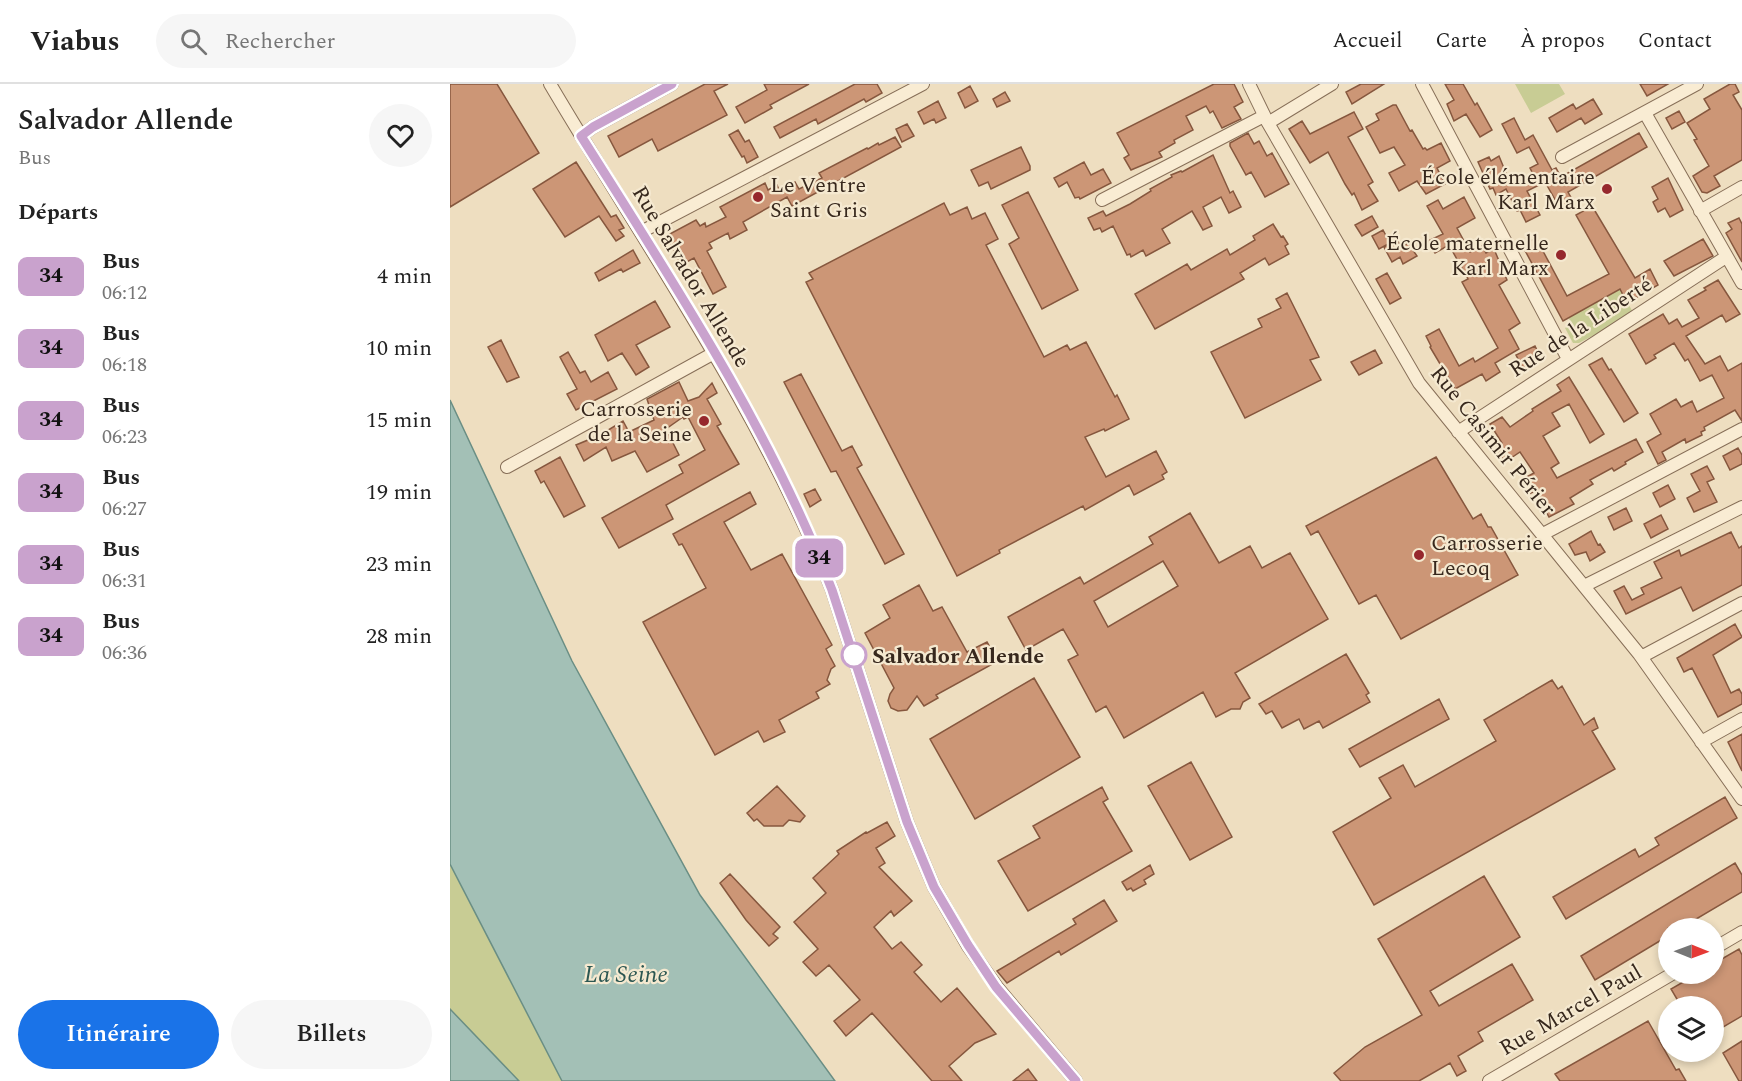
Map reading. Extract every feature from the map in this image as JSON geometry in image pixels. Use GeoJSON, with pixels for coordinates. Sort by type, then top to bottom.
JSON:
{"type":"FeatureCollection","features":[{"type":"Feature","properties":{"kind":"street","name":"Rue Salvador Allende"},"geometry":{"type":"LineString","coordinates":[[550,84],[714,353],[781,476],[820,558],[855,658],[907,822],[934,887],[996,987],[1076,1081]]}},
{"type":"Feature","properties":{"kind":"street"},"geometry":{"type":"LineString","coordinates":[[581,136],[593,127],[672,84]]}},
{"type":"Feature","properties":{"kind":"street"},"geometry":{"type":"LineString","coordinates":[[640,232],[923,84]]}},
{"type":"Feature","properties":{"kind":"street","name":"Rue Casimir Périer"},"geometry":{"type":"LineString","coordinates":[[1249,84],[1266,119],[1419,383],[1641,657],[1742,799]]}},
{"type":"Feature","properties":{"kind":"street"},"geometry":{"type":"LineString","coordinates":[[1102,200],[1332,84]]}},
{"type":"Feature","properties":{"kind":"street"},"geometry":{"type":"LineString","coordinates":[[1422,84],[1568,359]]}},
{"type":"Feature","properties":{"kind":"street"},"geometry":{"type":"LineString","coordinates":[[1562,157],[1697,84]]}},
{"type":"Feature","properties":{"kind":"street"},"geometry":{"type":"LineString","coordinates":[[1644,113],[1742,283]]}},
{"type":"Feature","properties":{"kind":"street"},"geometry":{"type":"LineString","coordinates":[[1700,211],[1742,187]]}},
{"type":"Feature","properties":{"kind":"street","name":"Rue de la Liberté"},"geometry":{"type":"LineString","coordinates":[[1458,432],[1726,257]]}},
{"type":"Feature","properties":{"kind":"street"},"geometry":{"type":"LineString","coordinates":[[507,467],[714,353]]}},
{"type":"Feature","properties":{"kind":"street"},"geometry":{"type":"LineString","coordinates":[[1543,534],[1742,429]]}},
{"type":"Feature","properties":{"kind":"street"},"geometry":{"type":"LineString","coordinates":[[1584,586],[1742,507]]}},
{"type":"Feature","properties":{"kind":"street"},"geometry":{"type":"LineString","coordinates":[[1641,657],[1742,603]]}},
{"type":"Feature","properties":{"kind":"street"},"geometry":{"type":"LineString","coordinates":[[1701,742],[1742,719]]}},
{"type":"Feature","properties":{"kind":"street"},"geometry":{"type":"LineString","coordinates":[[1724,943],[1742,932]]}},
{"type":"Feature","properties":{"kind":"street","name":"Rue Marcel Paul"},"geometry":{"type":"LineString","coordinates":[[1489,1081],[1658,982]]}},
{"type":"Feature","properties":{"kind":"green space"},"geometry":{"type":"Polygon","coordinates":[[[1515,84],[1559,84],[1565,94],[1531,113],[1515,84]]]}},
{"type":"Feature","properties":{"kind":"green space"},"geometry":{"type":"Polygon","coordinates":[[[1620,289],[1634,314],[1579,343],[1573,343],[1565,328],[1572,324],[1568,317],[1620,289]]]}},
{"type":"Feature","properties":{"kind":"green space"},"geometry":{"type":"Polygon","coordinates":[[[450,864],[562,1081],[519,1081],[450,1009],[450,864]]]}},
{"type":"Feature","properties":{"kind":"water","name":"La Seine"},"geometry":{"type":"Polygon","coordinates":[[[450,400],[572,661],[700,895],[835,1081],[562,1081],[450,864],[450,400]]]}},
{"type":"Feature","properties":{"kind":"water"},"geometry":{"type":"Polygon","coordinates":[[[450,1009],[519,1081],[450,1081],[450,1009]]]}},
{"type":"Feature","properties":{"kind":"building"},"geometry":{"type":"Polygon","coordinates":[[[450,84],[497,84],[539,153],[450,207],[450,84]]]}},
{"type":"Feature","properties":{"kind":"building"},"geometry":{"type":"Polygon","coordinates":[[[705,84],[728,84],[714,91],[727,115],[658,151],[652,139],[619,157],[608,136],[705,84]]]}},
{"type":"Feature","properties":{"kind":"building"},"geometry":{"type":"Polygon","coordinates":[[[764,84],[809,84],[770,105],[772,108],[745,123],[736,107],[767,90],[764,84]]]}},
{"type":"Feature","properties":{"kind":"building"},"geometry":{"type":"Polygon","coordinates":[[[855,84],[877,84],[882,93],[866,102],[864,99],[818,124],[816,119],[780,138],[774,127],[855,84]]]}},
{"type":"Feature","properties":{"kind":"building"},"geometry":{"type":"Polygon","coordinates":[[[1214,84],[1234,84],[1243,102],[1234,107],[1241,119],[1222,128],[1213,111],[1210,113],[1206,106],[1186,116],[1193,130],[1174,140],[1175,143],[1159,152],[1162,157],[1131,170],[1124,158],[1129,155],[1117,133],[1214,84]]]}},
{"type":"Feature","properties":{"kind":"building"},"geometry":{"type":"Polygon","coordinates":[[[1361,84],[1384,84],[1352,104],[1346,92],[1361,84]]]}},
{"type":"Feature","properties":{"kind":"building"},"geometry":{"type":"Polygon","coordinates":[[[1445,84],[1463,84],[1492,130],[1480,137],[1466,114],[1454,121],[1447,104],[1454,100],[1445,84]]]}},
{"type":"Feature","properties":{"kind":"building"},"geometry":{"type":"Polygon","coordinates":[[[1640,84],[1668,84],[1647,96],[1640,84]]]}},
{"type":"Feature","properties":{"kind":"building"},"geometry":{"type":"Polygon","coordinates":[[[1730,84],[1735,84],[1739,92],[1733,95],[1742,110],[1742,160],[1714,176],[1720,186],[1707,193],[1702,192],[1693,176],[1709,166],[1687,123],[1710,109],[1704,99],[1730,84]]]}},
{"type":"Feature","properties":{"kind":"building"},"geometry":{"type":"Polygon","coordinates":[[[970,86],[978,101],[965,108],[958,93],[970,86]]]}},
{"type":"Feature","properties":{"kind":"building"},"geometry":{"type":"Polygon","coordinates":[[[1005,92],[1010,101],[997,107],[993,99],[1005,92]]]}},
{"type":"Feature","properties":{"kind":"building"},"geometry":{"type":"Polygon","coordinates":[[[1593,99],[1602,114],[1585,124],[1581,118],[1557,132],[1549,118],[1573,104],[1576,109],[1593,99]]]}},
{"type":"Feature","properties":{"kind":"building"},"geometry":{"type":"Polygon","coordinates":[[[938,101],[946,118],[936,123],[934,119],[924,124],[918,112],[938,101]]]}},
{"type":"Feature","properties":{"kind":"building"},"geometry":{"type":"Polygon","coordinates":[[[1396,105],[1423,149],[1427,150],[1441,143],[1450,161],[1437,168],[1445,184],[1426,194],[1417,181],[1399,191],[1389,173],[1405,165],[1394,147],[1380,153],[1366,127],[1379,120],[1376,114],[1396,105]]]}},
{"type":"Feature","properties":{"kind":"building"},"geometry":{"type":"Polygon","coordinates":[[[1679,111],[1685,122],[1672,129],[1666,118],[1679,111]]]}},
{"type":"Feature","properties":{"kind":"building"},"geometry":{"type":"Polygon","coordinates":[[[1354,112],[1363,129],[1348,137],[1373,182],[1368,185],[1378,201],[1362,210],[1328,152],[1310,163],[1289,129],[1302,121],[1310,134],[1354,112]]]}},
{"type":"Feature","properties":{"kind":"building"},"geometry":{"type":"Polygon","coordinates":[[[1514,118],[1525,140],[1533,135],[1552,170],[1556,168],[1561,177],[1639,133],[1647,147],[1568,192],[1574,203],[1561,210],[1545,182],[1527,191],[1540,215],[1526,222],[1520,210],[1517,211],[1506,189],[1496,195],[1493,188],[1490,189],[1478,162],[1489,157],[1491,161],[1499,156],[1511,185],[1533,174],[1530,168],[1538,164],[1529,147],[1517,153],[1502,124],[1514,118]]]}},
{"type":"Feature","properties":{"kind":"building"},"geometry":{"type":"Polygon","coordinates":[[[907,124],[914,136],[902,142],[896,129],[907,124]]]}},
{"type":"Feature","properties":{"kind":"building"},"geometry":{"type":"Polygon","coordinates":[[[738,130],[745,142],[749,140],[758,157],[747,163],[729,135],[738,130]]]}},
{"type":"Feature","properties":{"kind":"building"},"geometry":{"type":"Polygon","coordinates":[[[1248,133],[1254,144],[1259,141],[1267,156],[1272,153],[1289,184],[1265,197],[1251,172],[1246,175],[1230,146],[1230,143],[1248,133]]]}},
{"type":"Feature","properties":{"kind":"building"},"geometry":{"type":"Polygon","coordinates":[[[895,137],[901,147],[792,206],[787,197],[743,222],[747,230],[730,239],[728,233],[709,243],[712,248],[707,251],[726,287],[713,294],[694,258],[681,265],[666,236],[696,220],[700,226],[705,223],[706,227],[726,217],[720,207],[765,183],[768,190],[777,185],[779,190],[795,182],[799,189],[822,178],[819,173],[867,148],[895,137]]]}},
{"type":"Feature","properties":{"kind":"building"},"geometry":{"type":"Polygon","coordinates":[[[1021,147],[1030,170],[991,189],[988,182],[979,186],[971,170],[1021,147]]]}},
{"type":"Feature","properties":{"kind":"building"},"geometry":{"type":"Polygon","coordinates":[[[1213,155],[1230,193],[1233,191],[1241,207],[1229,213],[1221,197],[1203,207],[1212,226],[1203,230],[1192,211],[1162,229],[1170,243],[1146,256],[1143,250],[1131,257],[1130,254],[1127,255],[1113,226],[1102,232],[1100,228],[1094,230],[1088,218],[1103,211],[1106,216],[1130,204],[1151,191],[1150,189],[1172,177],[1171,175],[1182,172],[1213,155]]]}},
{"type":"Feature","properties":{"kind":"building"},"geometry":{"type":"Polygon","coordinates":[[[576,162],[611,217],[616,215],[624,228],[619,230],[624,236],[616,241],[599,216],[565,237],[533,189],[576,162]]]}},
{"type":"Feature","properties":{"kind":"building"},"geometry":{"type":"Polygon","coordinates":[[[1084,162],[1091,175],[1103,169],[1111,183],[1080,199],[1075,198],[1067,182],[1059,187],[1054,178],[1084,162]]]}},
{"type":"Feature","properties":{"kind":"building"},"geometry":{"type":"Polygon","coordinates":[[[1668,178],[1683,210],[1670,217],[1665,208],[1658,212],[1653,202],[1658,199],[1652,187],[1668,178]]]}},
{"type":"Feature","properties":{"kind":"building"},"geometry":{"type":"Polygon","coordinates":[[[1028,192],[1078,290],[1042,309],[1009,244],[1019,238],[1002,205],[1028,192]]]}},
{"type":"Feature","properties":{"kind":"building"},"geometry":{"type":"Polygon","coordinates":[[[1464,197],[1475,218],[1457,228],[1470,252],[1482,246],[1486,253],[1494,249],[1507,280],[1499,285],[1520,323],[1509,330],[1519,349],[1495,363],[1500,372],[1486,381],[1482,374],[1455,389],[1426,336],[1439,329],[1459,366],[1473,358],[1475,362],[1498,348],[1462,282],[1468,279],[1449,245],[1435,253],[1428,241],[1443,234],[1427,206],[1438,200],[1443,209],[1464,197]]]}},
{"type":"Feature","properties":{"kind":"building"},"geometry":{"type":"Polygon","coordinates":[[[944,203],[950,215],[967,207],[972,219],[985,213],[998,239],[986,245],[1044,357],[1067,345],[1070,350],[1086,342],[1129,419],[1105,431],[1104,429],[1085,437],[1106,477],[1156,451],[1167,472],[1162,475],[1164,479],[1134,495],[1129,485],[1085,510],[1083,506],[999,550],[1000,553],[957,576],[806,282],[813,279],[809,273],[944,203]]]}},
{"type":"Feature","properties":{"kind":"building"},"geometry":{"type":"Polygon","coordinates":[[[1592,206],[1635,278],[1650,269],[1658,285],[1627,303],[1620,289],[1563,321],[1522,245],[1536,238],[1567,296],[1609,274],[1576,215],[1592,206]]]}},
{"type":"Feature","properties":{"kind":"building"},"geometry":{"type":"Polygon","coordinates":[[[1372,216],[1378,227],[1362,236],[1355,225],[1372,216]]]}},
{"type":"Feature","properties":{"kind":"building"},"geometry":{"type":"Polygon","coordinates":[[[1739,218],[1742,224],[1742,262],[1726,233],[1732,229],[1728,223],[1739,218]]]}},
{"type":"Feature","properties":{"kind":"building"},"geometry":{"type":"Polygon","coordinates":[[[1273,224],[1288,244],[1285,246],[1289,254],[1269,265],[1265,258],[1240,273],[1244,279],[1155,329],[1135,294],[1187,264],[1191,270],[1227,249],[1230,255],[1255,240],[1253,236],[1273,224]]]}},
{"type":"Feature","properties":{"kind":"building"},"geometry":{"type":"Polygon","coordinates":[[[1383,230],[1390,243],[1379,249],[1372,236],[1383,230]]]}},
{"type":"Feature","properties":{"kind":"building"},"geometry":{"type":"Polygon","coordinates":[[[1397,239],[1401,248],[1408,243],[1417,256],[1403,264],[1400,257],[1392,262],[1384,247],[1397,239]]]}},
{"type":"Feature","properties":{"kind":"building"},"geometry":{"type":"Polygon","coordinates":[[[1703,239],[1713,256],[1674,276],[1664,261],[1703,239]]]}},
{"type":"Feature","properties":{"kind":"building"},"geometry":{"type":"Polygon","coordinates":[[[633,250],[640,263],[623,272],[621,269],[599,281],[595,273],[633,250]]]}},
{"type":"Feature","properties":{"kind":"building"},"geometry":{"type":"Polygon","coordinates":[[[1387,273],[1401,298],[1390,304],[1376,279],[1387,273]]]}},
{"type":"Feature","properties":{"kind":"building"},"geometry":{"type":"Polygon","coordinates":[[[1718,280],[1740,314],[1726,322],[1722,315],[1686,336],[1705,364],[1720,356],[1728,371],[1742,363],[1742,421],[1735,410],[1704,427],[1702,435],[1686,443],[1685,439],[1662,452],[1666,460],[1658,464],[1647,442],[1661,434],[1650,414],[1676,399],[1681,407],[1692,401],[1697,412],[1724,398],[1712,375],[1700,381],[1688,359],[1685,361],[1674,343],[1654,355],[1656,358],[1646,364],[1629,334],[1663,314],[1669,324],[1677,319],[1682,327],[1699,318],[1688,300],[1718,280]]]}},
{"type":"Feature","properties":{"kind":"building"},"geometry":{"type":"Polygon","coordinates":[[[1287,293],[1319,357],[1310,360],[1321,380],[1245,418],[1211,352],[1262,327],[1258,319],[1281,308],[1276,299],[1287,293]]]}},
{"type":"Feature","properties":{"kind":"building"},"geometry":{"type":"Polygon","coordinates":[[[655,301],[670,327],[636,345],[649,367],[636,375],[622,353],[608,361],[595,335],[655,301]]]}},
{"type":"Feature","properties":{"kind":"building"},"geometry":{"type":"Polygon","coordinates":[[[501,340],[519,377],[507,382],[488,347],[501,340]]]}},
{"type":"Feature","properties":{"kind":"building"},"geometry":{"type":"Polygon","coordinates":[[[1535,346],[1542,360],[1524,370],[1516,355],[1535,346]]]}},
{"type":"Feature","properties":{"kind":"building"},"geometry":{"type":"Polygon","coordinates":[[[1375,350],[1382,363],[1359,375],[1351,362],[1375,350]]]}},
{"type":"Feature","properties":{"kind":"building"},"geometry":{"type":"Polygon","coordinates":[[[568,352],[580,373],[585,371],[591,382],[608,372],[617,389],[576,410],[567,394],[577,389],[560,357],[568,352]]]}},
{"type":"Feature","properties":{"kind":"building"},"geometry":{"type":"Polygon","coordinates":[[[1602,358],[1638,413],[1624,422],[1589,365],[1602,358]]]}},
{"type":"Feature","properties":{"kind":"building"},"geometry":{"type":"Polygon","coordinates":[[[801,374],[842,451],[852,446],[862,465],[857,468],[904,554],[885,564],[836,471],[831,472],[784,382],[801,374]]]}},
{"type":"Feature","properties":{"kind":"building"},"geometry":{"type":"Polygon","coordinates":[[[1569,377],[1604,434],[1590,443],[1569,404],[1552,413],[1560,426],[1543,436],[1559,463],[1551,468],[1557,478],[1636,439],[1643,452],[1614,471],[1612,468],[1590,480],[1593,484],[1570,498],[1574,504],[1549,517],[1535,491],[1529,494],[1521,480],[1534,473],[1520,452],[1505,462],[1496,447],[1502,443],[1490,424],[1502,417],[1510,427],[1533,411],[1532,409],[1561,391],[1557,385],[1569,377]]]}},
{"type":"Feature","properties":{"kind":"building"},"geometry":{"type":"Polygon","coordinates":[[[679,382],[688,401],[699,397],[712,383],[717,393],[707,399],[721,424],[717,426],[739,464],[666,505],[673,519],[619,548],[602,518],[683,473],[679,465],[705,450],[688,417],[684,419],[683,417],[666,429],[679,455],[647,472],[635,451],[612,461],[606,447],[584,461],[576,445],[600,435],[623,421],[629,432],[654,420],[647,399],[679,382]]]}},
{"type":"Feature","properties":{"kind":"building"},"geometry":{"type":"Polygon","coordinates":[[[1738,448],[1742,455],[1742,464],[1730,470],[1723,456],[1738,448]]]}},
{"type":"Feature","properties":{"kind":"building"},"geometry":{"type":"Polygon","coordinates":[[[560,457],[585,506],[564,517],[544,481],[541,483],[535,471],[560,457]]]}},
{"type":"Feature","properties":{"kind":"building","name":"Carrosserie Lecoq"},"geometry":{"type":"Polygon","coordinates":[[[1436,457],[1473,519],[1481,514],[1488,527],[1491,527],[1518,575],[1401,639],[1376,595],[1359,604],[1318,531],[1311,535],[1306,526],[1436,457]]]}},
{"type":"Feature","properties":{"kind":"building"},"geometry":{"type":"Polygon","coordinates":[[[1707,466],[1714,479],[1707,482],[1717,502],[1694,512],[1687,498],[1700,491],[1691,474],[1707,466]]]}},
{"type":"Feature","properties":{"kind":"building"},"geometry":{"type":"Polygon","coordinates":[[[1668,485],[1675,499],[1660,507],[1653,493],[1668,485]]]}},
{"type":"Feature","properties":{"kind":"building"},"geometry":{"type":"Polygon","coordinates":[[[815,489],[821,500],[810,507],[804,494],[815,489]]]}},
{"type":"Feature","properties":{"kind":"building"},"geometry":{"type":"Polygon","coordinates":[[[750,492],[756,504],[724,522],[751,570],[782,554],[832,645],[826,649],[835,666],[831,669],[827,680],[830,684],[816,692],[819,698],[779,720],[785,732],[764,742],[758,731],[715,755],[643,622],[706,588],[682,544],[679,545],[673,534],[750,492]]]}},
{"type":"Feature","properties":{"kind":"building"},"geometry":{"type":"Polygon","coordinates":[[[1626,508],[1632,521],[1614,530],[1608,517],[1626,508]]]}},
{"type":"Feature","properties":{"kind":"building"},"geometry":{"type":"Polygon","coordinates":[[[1190,513],[1219,563],[1250,546],[1262,568],[1290,553],[1328,619],[1235,673],[1250,698],[1243,702],[1240,709],[1231,709],[1216,717],[1203,692],[1124,738],[1106,706],[1096,712],[1068,660],[1078,655],[1063,629],[1026,650],[1008,617],[1080,577],[1084,584],[1153,544],[1149,537],[1190,513]],[[1163,561],[1094,601],[1108,627],[1178,586],[1163,561]]]}},
{"type":"Feature","properties":{"kind":"building"},"geometry":{"type":"Polygon","coordinates":[[[1661,515],[1668,529],[1651,538],[1644,524],[1661,515]]]}},
{"type":"Feature","properties":{"kind":"building"},"geometry":{"type":"Polygon","coordinates":[[[1591,531],[1598,545],[1600,544],[1605,552],[1590,561],[1586,552],[1575,555],[1569,544],[1591,531]]]}},
{"type":"Feature","properties":{"kind":"building"},"geometry":{"type":"Polygon","coordinates":[[[1731,532],[1739,548],[1742,546],[1742,585],[1693,611],[1681,587],[1626,614],[1614,591],[1624,586],[1632,600],[1644,594],[1641,588],[1662,578],[1654,562],[1679,550],[1681,556],[1731,532]]]}},
{"type":"Feature","properties":{"kind":"building"},"geometry":{"type":"Polygon","coordinates":[[[919,585],[933,611],[942,607],[967,652],[987,642],[998,661],[936,695],[938,698],[924,706],[917,696],[907,710],[898,711],[891,708],[888,701],[894,688],[865,633],[890,618],[883,605],[919,585]]]}},
{"type":"Feature","properties":{"kind":"building"},"geometry":{"type":"Polygon","coordinates":[[[1735,624],[1742,637],[1713,655],[1731,693],[1739,689],[1742,694],[1742,704],[1718,717],[1692,668],[1684,672],[1677,658],[1735,624]]]}},
{"type":"Feature","properties":{"kind":"building"},"geometry":{"type":"Polygon","coordinates":[[[1346,654],[1369,693],[1366,695],[1370,702],[1323,728],[1319,721],[1304,729],[1299,719],[1282,728],[1272,711],[1266,714],[1259,704],[1346,654]]]}},
{"type":"Feature","properties":{"kind":"building"},"geometry":{"type":"Polygon","coordinates":[[[1034,678],[1080,757],[975,819],[930,739],[1034,678]]]}},
{"type":"Feature","properties":{"kind":"building"},"geometry":{"type":"Polygon","coordinates":[[[1552,680],[1558,689],[1562,686],[1584,725],[1594,718],[1598,728],[1592,731],[1615,769],[1374,905],[1333,832],[1391,798],[1379,778],[1403,765],[1415,787],[1496,741],[1484,720],[1552,680]]]}},
{"type":"Feature","properties":{"kind":"building"},"geometry":{"type":"Polygon","coordinates":[[[1439,699],[1449,719],[1360,767],[1349,749],[1439,699]]]}},
{"type":"Feature","properties":{"kind":"building"},"geometry":{"type":"Polygon","coordinates":[[[1742,734],[1742,771],[1728,742],[1742,734]]]}},
{"type":"Feature","properties":{"kind":"building"},"geometry":{"type":"Polygon","coordinates":[[[1191,762],[1232,837],[1190,860],[1148,786],[1191,762]]]}},
{"type":"Feature","properties":{"kind":"building"},"geometry":{"type":"Polygon","coordinates":[[[777,786],[805,816],[800,822],[789,820],[783,826],[764,826],[757,819],[754,821],[747,813],[777,786]]]}},
{"type":"Feature","properties":{"kind":"building"},"geometry":{"type":"Polygon","coordinates":[[[1102,787],[1108,799],[1103,802],[1132,851],[1028,911],[998,861],[1040,838],[1033,826],[1102,787]]]}},
{"type":"Feature","properties":{"kind":"building"},"geometry":{"type":"Polygon","coordinates":[[[1725,797],[1737,818],[1566,919],[1553,897],[1635,849],[1639,857],[1659,845],[1655,838],[1725,797]]]}},
{"type":"Feature","properties":{"kind":"building"},"geometry":{"type":"Polygon","coordinates":[[[887,822],[895,836],[876,848],[885,863],[879,867],[912,901],[894,916],[891,911],[874,927],[892,949],[901,942],[922,965],[914,972],[941,1002],[957,988],[996,1034],[975,1043],[949,1066],[962,1081],[932,1081],[872,1013],[846,1036],[834,1021],[860,1000],[829,965],[816,976],[803,962],[818,949],[794,922],[826,893],[813,878],[839,854],[837,851],[866,832],[887,822]]]}},
{"type":"Feature","properties":{"kind":"building"},"geometry":{"type":"Polygon","coordinates":[[[1735,863],[1742,875],[1742,892],[1698,918],[1658,918],[1658,942],[1595,980],[1581,956],[1735,863]]]}},
{"type":"Feature","properties":{"kind":"building"},"geometry":{"type":"Polygon","coordinates":[[[1150,865],[1154,874],[1144,880],[1146,884],[1133,891],[1131,888],[1127,890],[1122,882],[1150,865]]]}},
{"type":"Feature","properties":{"kind":"building"},"geometry":{"type":"Polygon","coordinates":[[[730,874],[780,927],[773,934],[778,938],[769,946],[746,920],[720,883],[730,874]]]}},
{"type":"Feature","properties":{"kind":"building"},"geometry":{"type":"Polygon","coordinates":[[[1484,876],[1520,937],[1430,991],[1439,1006],[1512,964],[1533,1000],[1478,1032],[1483,1041],[1458,1056],[1466,1071],[1457,1076],[1450,1063],[1419,1081],[1341,1081],[1334,1073],[1365,1047],[1422,1015],[1378,939],[1484,876]]]}},
{"type":"Feature","properties":{"kind":"building"},"geometry":{"type":"Polygon","coordinates":[[[1104,900],[1117,921],[1061,955],[1059,951],[1007,983],[997,971],[1076,924],[1073,919],[1104,900]]]}},
{"type":"Feature","properties":{"kind":"building"},"geometry":{"type":"Polygon","coordinates":[[[1739,949],[1742,955],[1742,1016],[1724,1027],[1724,996],[1675,996],[1671,989],[1680,984],[1724,984],[1724,958],[1739,949]]]}},
{"type":"Feature","properties":{"kind":"building"},"geometry":{"type":"Polygon","coordinates":[[[1648,1021],[1658,1038],[1658,1062],[1671,1062],[1686,1081],[1560,1081],[1555,1074],[1648,1021]]]}},
{"type":"Feature","properties":{"kind":"building"},"geometry":{"type":"Polygon","coordinates":[[[1742,1041],[1742,1081],[1739,1081],[1724,1052],[1742,1041]]]}},
{"type":"Feature","properties":{"kind":"building"},"geometry":{"type":"Polygon","coordinates":[[[1028,1069],[1037,1081],[1013,1081],[1028,1069]]]}},
{"type":"Feature","properties":{"kind":"bus line","name":"34"},"geometry":{"type":"LineString","coordinates":[[672,84],[593,127],[581,136],[727,374],[781,476],[820,558],[855,658],[907,822],[934,887],[996,987],[1076,1081]]}},
{"type":"Feature","properties":{"kind":"place","name":"École élémentaire Karl Marx"},"geometry":{"type":"Point","coordinates":[1607,189]}},
{"type":"Feature","properties":{"kind":"place","name":"Le Ventre Saint Gris"},"geometry":{"type":"Point","coordinates":[758,197]}},
{"type":"Feature","properties":{"kind":"place","name":"École maternelle Karl Marx"},"geometry":{"type":"Point","coordinates":[1561,255]}},
{"type":"Feature","properties":{"kind":"place","name":"Carrosserie de la Seine"},"geometry":{"type":"Point","coordinates":[704,421]}},
{"type":"Feature","properties":{"kind":"place","name":"Carrosserie Lecoq"},"geometry":{"type":"Point","coordinates":[1419,555]}},
{"type":"Feature","properties":{"kind":"place","name":"Salvador Allende"},"geometry":{"type":"Point","coordinates":[854,655]}}]}
